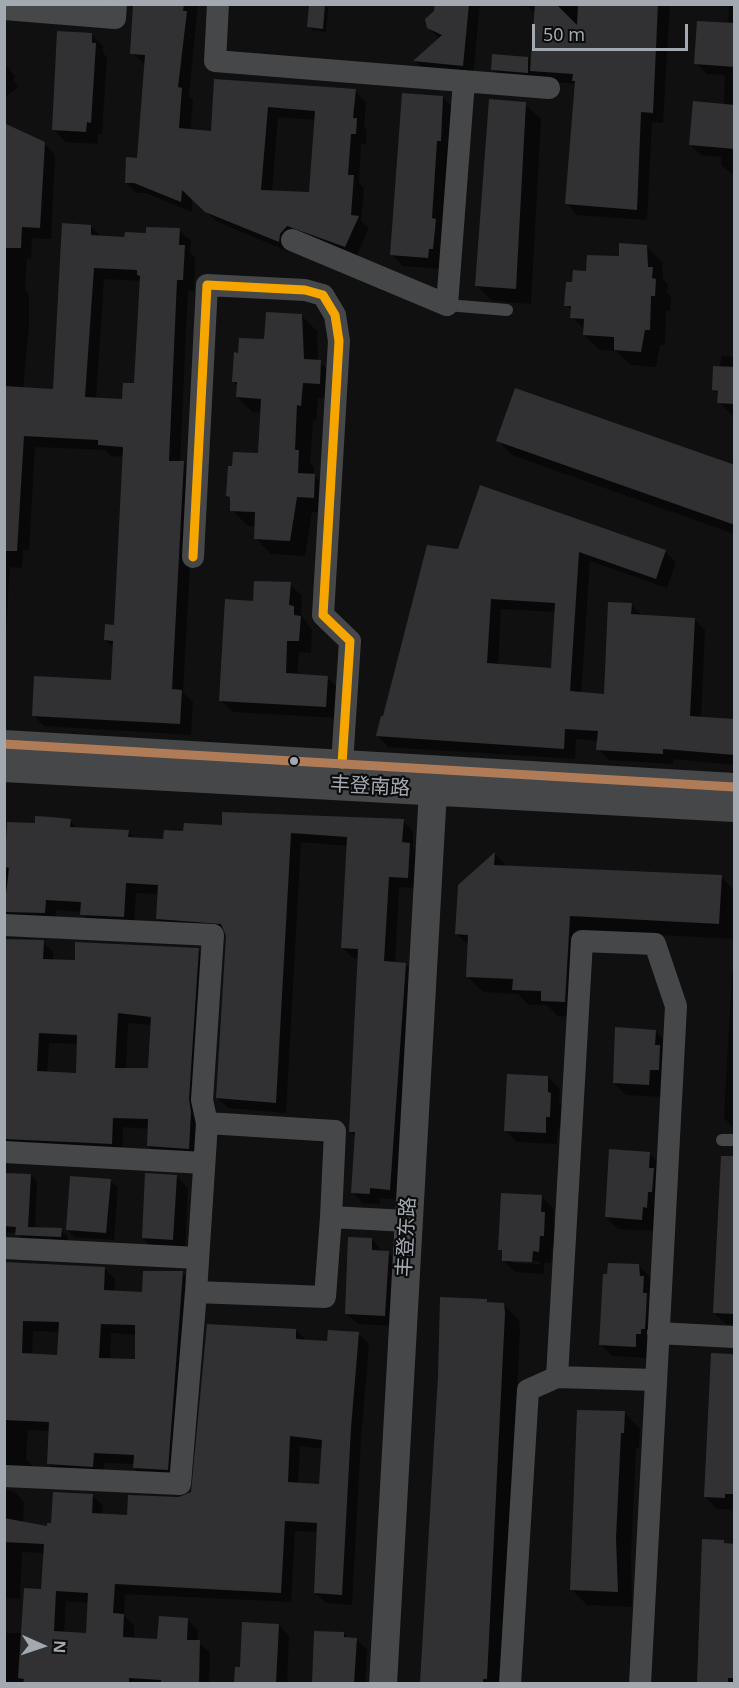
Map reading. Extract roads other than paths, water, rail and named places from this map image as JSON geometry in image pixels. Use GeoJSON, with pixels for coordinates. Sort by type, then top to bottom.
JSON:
{"type":"FeatureCollection","features":[{"type":"Feature","properties":{"kind":"street"},"geometry":{"type":"LineString","coordinates":[[4,9],[115,18],[116,4]]}},
{"type":"Feature","properties":{"kind":"street"},"geometry":{"type":"LineString","coordinates":[[218,4],[215,61],[549,88]]}},
{"type":"Feature","properties":{"kind":"street"},"geometry":{"type":"LineString","coordinates":[[292,240],[447,306],[464,81]]}},
{"type":"Feature","properties":{"kind":"street"},"geometry":{"type":"LineString","coordinates":[[194,557],[207,285],[305,290],[323,295],[335,315],[339,341],[323,615],[350,641],[342,764]]}},
{"type":"Feature","properties":{"kind":"street","name":"丰登南路"},"geometry":{"type":"LineString","coordinates":[[4,744],[735,787]]}},
{"type":"Feature","properties":{"kind":"street","name":"丰登南路"},"geometry":{"type":"LineString","coordinates":[[4,768],[735,808]]}},
{"type":"Feature","properties":{"kind":"street","name":"丰登东路"},"geometry":{"type":"LineString","coordinates":[[383,1683],[407,1221],[433,790]]}},
{"type":"Feature","properties":{"kind":"street"},"geometry":{"type":"LineString","coordinates":[[4,925],[213,935],[202,1100],[207,1123],[180,1484],[4,1476]]}},
{"type":"Feature","properties":{"kind":"street"},"geometry":{"type":"LineString","coordinates":[[557,1377],[582,941],[655,944],[676,1006],[640,1683]]}},
{"type":"Feature","properties":{"kind":"street"},"geometry":{"type":"LineString","coordinates":[[196,1292],[325,1298],[331,1217],[335,1131],[207,1123]]}},
{"type":"Feature","properties":{"kind":"street"},"geometry":{"type":"LineString","coordinates":[[4,1152],[204,1163]]}},
{"type":"Feature","properties":{"kind":"street"},"geometry":{"type":"LineString","coordinates":[[331,1217],[407,1221]]}},
{"type":"Feature","properties":{"kind":"street"},"geometry":{"type":"LineString","coordinates":[[4,1248],[198,1258]]}},
{"type":"Feature","properties":{"kind":"street"},"geometry":{"type":"LineString","coordinates":[[658,1333],[735,1337]]}},
{"type":"Feature","properties":{"kind":"street"},"geometry":{"type":"LineString","coordinates":[[510,1683],[528,1390],[557,1377],[655,1380]]}},
{"type":"Feature","properties":{"kind":"lane"},"geometry":{"type":"LineString","coordinates":[[447,306],[507,310]]}}]}
